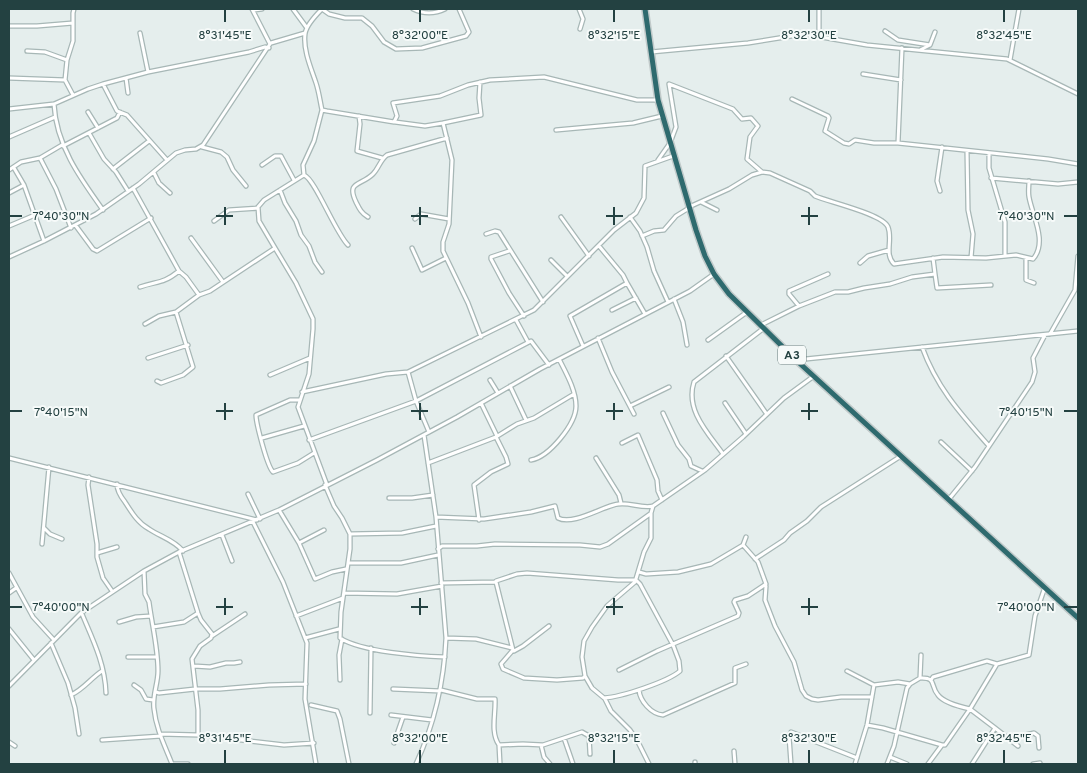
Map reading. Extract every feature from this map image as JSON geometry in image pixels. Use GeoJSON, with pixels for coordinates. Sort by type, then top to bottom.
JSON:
{"type":"FeatureCollection","features":[{"type":"Feature","properties":{"kind":"highway","name":"A3"},"geometry":{"type":"LineString","coordinates":[[645,9],[662,116],[689,208],[705,256],[714,274],[729,294],[796,360],[1078,618]]}},
{"type":"Feature","properties":{"kind":"street"},"geometry":{"type":"LineString","coordinates":[[73,95],[65,80],[67,60],[74,40],[74,9]]}},
{"type":"Feature","properties":{"kind":"street"},"geometry":{"type":"LineString","coordinates":[[262,9],[252,9],[271,43]]}},
{"type":"Feature","properties":{"kind":"street"},"geometry":{"type":"LineString","coordinates":[[293,9],[307,28]]}},
{"type":"Feature","properties":{"kind":"street"},"geometry":{"type":"LineString","coordinates":[[304,175],[303,165],[314,141],[322,110],[308,59],[305,33],[322,9],[326,13],[345,18],[362,18],[372,26],[384,42],[400,50],[422,48],[466,36],[469,32],[459,9]]}},
{"type":"Feature","properties":{"kind":"street"},"geometry":{"type":"LineString","coordinates":[[413,9],[431,13],[445,9]]}},
{"type":"Feature","properties":{"kind":"street"},"geometry":{"type":"LineString","coordinates":[[579,9],[583,19],[580,29]]}},
{"type":"Feature","properties":{"kind":"street"},"geometry":{"type":"LineString","coordinates":[[819,9],[819,36]]}},
{"type":"Feature","properties":{"kind":"street"},"geometry":{"type":"LineString","coordinates":[[1010,60],[1019,9]]}},
{"type":"Feature","properties":{"kind":"street"},"geometry":{"type":"LineString","coordinates":[[9,26],[73,23]]}},
{"type":"Feature","properties":{"kind":"street"},"geometry":{"type":"LineString","coordinates":[[885,31],[898,40],[930,45]]}},
{"type":"Feature","properties":{"kind":"street"},"geometry":{"type":"LineString","coordinates":[[919,50],[930,45],[935,32]]}},
{"type":"Feature","properties":{"kind":"street"},"geometry":{"type":"LineString","coordinates":[[140,33],[148,72]]}},
{"type":"Feature","properties":{"kind":"street"},"geometry":{"type":"LineString","coordinates":[[271,43],[305,33]]}},
{"type":"Feature","properties":{"kind":"street"},"geometry":{"type":"LineString","coordinates":[[651,52],[748,43],[796,34],[819,36],[862,44],[1010,60],[1078,94]]}},
{"type":"Feature","properties":{"kind":"street"},"geometry":{"type":"LineString","coordinates":[[9,257],[76,226],[103,210],[154,173],[167,160],[179,152],[202,146],[271,43]]}},
{"type":"Feature","properties":{"kind":"street"},"geometry":{"type":"LineString","coordinates":[[9,109],[54,104],[103,84],[148,72],[269,48]]}},
{"type":"Feature","properties":{"kind":"street"},"geometry":{"type":"LineString","coordinates":[[898,143],[902,48]]}},
{"type":"Feature","properties":{"kind":"street"},"geometry":{"type":"LineString","coordinates":[[27,51],[45,52],[67,60]]}},
{"type":"Feature","properties":{"kind":"street"},"geometry":{"type":"LineString","coordinates":[[863,74],[900,80]]}},
{"type":"Feature","properties":{"kind":"street"},"geometry":{"type":"LineString","coordinates":[[394,122],[398,116],[393,103],[440,96],[480,82],[544,77],[637,100],[658,100]]}},
{"type":"Feature","properties":{"kind":"street"},"geometry":{"type":"LineString","coordinates":[[9,78],[65,80]]}},
{"type":"Feature","properties":{"kind":"street"},"geometry":{"type":"LineString","coordinates":[[126,78],[128,93]]}},
{"type":"Feature","properties":{"kind":"street"},"geometry":{"type":"LineString","coordinates":[[322,110],[426,126],[444,123],[480,115],[480,82]]}},
{"type":"Feature","properties":{"kind":"street"},"geometry":{"type":"LineString","coordinates":[[103,84],[120,112],[127,115],[167,160]]}},
{"type":"Feature","properties":{"kind":"street"},"geometry":{"type":"LineString","coordinates":[[657,160],[670,142],[676,127],[670,84],[733,109],[742,119],[751,118],[758,126],[750,137],[747,159],[762,172]]}},
{"type":"Feature","properties":{"kind":"street"},"geometry":{"type":"LineString","coordinates":[[792,99],[828,116],[824,131],[844,143],[849,144],[855,140],[898,143],[1047,158],[1078,164]]}},
{"type":"Feature","properties":{"kind":"street"},"geometry":{"type":"LineString","coordinates":[[54,104],[54,117],[63,146],[74,169],[103,210]]}},
{"type":"Feature","properties":{"kind":"street"},"geometry":{"type":"LineString","coordinates":[[88,112],[98,128]]}},
{"type":"Feature","properties":{"kind":"street"},"geometry":{"type":"LineString","coordinates":[[9,170],[21,162],[40,158],[89,133],[117,118],[120,112]]}},
{"type":"Feature","properties":{"kind":"street"},"geometry":{"type":"LineString","coordinates":[[359,116],[358,150],[382,158]]}},
{"type":"Feature","properties":{"kind":"street"},"geometry":{"type":"LineString","coordinates":[[556,130],[633,123],[662,116]]}},
{"type":"Feature","properties":{"kind":"street"},"geometry":{"type":"LineString","coordinates":[[9,137],[54,117]]}},
{"type":"Feature","properties":{"kind":"street"},"geometry":{"type":"LineString","coordinates":[[444,123],[452,160],[449,219],[442,245],[481,337]]}},
{"type":"Feature","properties":{"kind":"street"},"geometry":{"type":"LineString","coordinates":[[89,133],[104,159],[128,191]]}},
{"type":"Feature","properties":{"kind":"street"},"geometry":{"type":"LineString","coordinates":[[368,217],[362,213],[352,193],[352,189],[372,175],[382,158],[394,152],[447,138]]}},
{"type":"Feature","properties":{"kind":"street"},"geometry":{"type":"LineString","coordinates":[[113,169],[149,141]]}},
{"type":"Feature","properties":{"kind":"street"},"geometry":{"type":"LineString","coordinates":[[202,146],[221,152],[227,157],[233,170],[246,186]]}},
{"type":"Feature","properties":{"kind":"street"},"geometry":{"type":"LineString","coordinates":[[940,191],[937,181],[942,147]]}},
{"type":"Feature","properties":{"kind":"street"},"geometry":{"type":"LineString","coordinates":[[967,151],[968,210],[973,234],[971,258]]}},
{"type":"Feature","properties":{"kind":"street"},"geometry":{"type":"LineString","coordinates":[[988,153],[991,178],[1004,222],[1005,256]]}},
{"type":"Feature","properties":{"kind":"street"},"geometry":{"type":"LineString","coordinates":[[262,165],[275,156],[281,156],[294,180]]}},
{"type":"Feature","properties":{"kind":"street"},"geometry":{"type":"LineString","coordinates":[[302,392],[386,374],[408,372],[534,310],[567,276],[636,212],[644,198],[644,167],[657,160],[673,156]]}},
{"type":"Feature","properties":{"kind":"street"},"geometry":{"type":"LineString","coordinates":[[40,158],[56,189],[71,228]]}},
{"type":"Feature","properties":{"kind":"street"},"geometry":{"type":"LineString","coordinates":[[14,168],[24,185],[44,241]]}},
{"type":"Feature","properties":{"kind":"street"},"geometry":{"type":"LineString","coordinates":[[642,236],[654,231],[664,230],[689,208],[729,189],[752,175],[770,172],[820,198],[878,218],[889,228],[890,258],[894,264],[934,258],[1019,256],[1028,259],[1035,257],[1038,240],[1029,196],[1029,181]]}},
{"type":"Feature","properties":{"kind":"street"},"geometry":{"type":"LineString","coordinates":[[154,173],[159,183],[170,193]]}},
{"type":"Feature","properties":{"kind":"street"},"geometry":{"type":"LineString","coordinates":[[304,175],[264,200],[258,208],[259,220],[296,283],[313,319],[309,374],[298,407],[334,506],[350,534],[339,629],[340,638],[342,639],[339,655],[340,680]]}},
{"type":"Feature","properties":{"kind":"street"},"geometry":{"type":"LineString","coordinates":[[304,175],[310,179],[322,203],[348,245]]}},
{"type":"Feature","properties":{"kind":"street"},"geometry":{"type":"LineString","coordinates":[[991,178],[1059,184],[1078,182]]}},
{"type":"Feature","properties":{"kind":"street"},"geometry":{"type":"LineString","coordinates":[[9,193],[24,185]]}},
{"type":"Feature","properties":{"kind":"street"},"geometry":{"type":"LineString","coordinates":[[133,188],[179,271],[199,295]]}},
{"type":"Feature","properties":{"kind":"street"},"geometry":{"type":"LineString","coordinates":[[280,190],[301,235],[309,246],[315,262],[322,272]]}},
{"type":"Feature","properties":{"kind":"street"},"geometry":{"type":"LineString","coordinates":[[700,202],[717,210]]}},
{"type":"Feature","properties":{"kind":"street"},"geometry":{"type":"LineString","coordinates":[[214,221],[229,210],[258,208]]}},
{"type":"Feature","properties":{"kind":"street"},"geometry":{"type":"LineString","coordinates":[[9,226],[34,214]]}},
{"type":"Feature","properties":{"kind":"street"},"geometry":{"type":"LineString","coordinates":[[414,219],[420,214],[449,219]]}},
{"type":"Feature","properties":{"kind":"street"},"geometry":{"type":"LineString","coordinates":[[561,217],[589,256]]}},
{"type":"Feature","properties":{"kind":"street"},"geometry":{"type":"LineString","coordinates":[[630,217],[647,247],[654,271],[668,302]]}},
{"type":"Feature","properties":{"kind":"street"},"geometry":{"type":"LineString","coordinates":[[76,226],[93,249],[97,251],[151,218]]}},
{"type":"Feature","properties":{"kind":"street"},"geometry":{"type":"LineString","coordinates":[[486,234],[495,231],[499,232],[543,302]]}},
{"type":"Feature","properties":{"kind":"street"},"geometry":{"type":"LineString","coordinates":[[192,238],[223,282]]}},
{"type":"Feature","properties":{"kind":"street"},"geometry":{"type":"LineString","coordinates":[[599,246],[623,275],[645,314]]}},
{"type":"Feature","properties":{"kind":"street"},"geometry":{"type":"LineString","coordinates":[[145,324],[159,316],[176,312],[199,295],[210,291],[275,248]]}},
{"type":"Feature","properties":{"kind":"street"},"geometry":{"type":"LineString","coordinates":[[412,248],[422,270],[446,258]]}},
{"type":"Feature","properties":{"kind":"street"},"geometry":{"type":"LineString","coordinates":[[860,263],[868,256],[889,250]]}},
{"type":"Feature","properties":{"kind":"street"},"geometry":{"type":"LineString","coordinates":[[510,251],[491,259],[524,316]]}},
{"type":"Feature","properties":{"kind":"street"},"geometry":{"type":"LineString","coordinates":[[948,500],[972,471],[1032,382],[1035,372],[1033,358],[1075,290],[1078,256]]}},
{"type":"Feature","properties":{"kind":"street"},"geometry":{"type":"LineString","coordinates":[[934,258],[937,288],[991,285]]}},
{"type":"Feature","properties":{"kind":"street"},"geometry":{"type":"LineString","coordinates":[[1028,259],[1026,280],[1034,284]]}},
{"type":"Feature","properties":{"kind":"street"},"geometry":{"type":"LineString","coordinates":[[551,260],[567,276]]}},
{"type":"Feature","properties":{"kind":"street"},"geometry":{"type":"LineString","coordinates":[[140,287],[161,283],[179,271]]}},
{"type":"Feature","properties":{"kind":"street"},"geometry":{"type":"LineString","coordinates":[[9,686],[81,613],[144,571],[181,552],[279,510],[424,435],[583,346],[674,300],[703,283],[714,274]]}},
{"type":"Feature","properties":{"kind":"street"},"geometry":{"type":"LineString","coordinates":[[799,306],[789,291],[828,274]]}},
{"type":"Feature","properties":{"kind":"street"},"geometry":{"type":"LineString","coordinates":[[723,454],[695,414],[692,406],[691,390],[694,382],[762,327],[799,306],[835,292],[848,292],[890,284],[912,277],[935,274]]}},
{"type":"Feature","properties":{"kind":"street"},"geometry":{"type":"LineString","coordinates":[[583,346],[570,316],[627,282]]}},
{"type":"Feature","properties":{"kind":"street"},"geometry":{"type":"LineString","coordinates":[[612,310],[636,298]]}},
{"type":"Feature","properties":{"kind":"street"},"geometry":{"type":"LineString","coordinates":[[674,300],[683,322],[687,345]]}},
{"type":"Feature","properties":{"kind":"street"},"geometry":{"type":"LineString","coordinates":[[157,381],[161,383],[169,381],[193,368],[188,345],[176,312]]}},
{"type":"Feature","properties":{"kind":"street"},"geometry":{"type":"LineString","coordinates":[[708,340],[747,312]]}},
{"type":"Feature","properties":{"kind":"street"},"geometry":{"type":"LineString","coordinates":[[516,320],[528,342]]}},
{"type":"Feature","properties":{"kind":"street"},"geometry":{"type":"LineString","coordinates":[[796,360],[1078,331]]}},
{"type":"Feature","properties":{"kind":"street"},"geometry":{"type":"LineString","coordinates":[[598,338],[608,358],[612,372],[634,414]]}},
{"type":"Feature","properties":{"kind":"street"},"geometry":{"type":"LineString","coordinates":[[309,440],[416,401],[531,341],[549,365]]}},
{"type":"Feature","properties":{"kind":"street"},"geometry":{"type":"LineString","coordinates":[[148,358],[188,345]]}},
{"type":"Feature","properties":{"kind":"street"},"geometry":{"type":"LineString","coordinates":[[922,347],[930,369],[946,395],[989,446]]}},
{"type":"Feature","properties":{"kind":"street"},"geometry":{"type":"LineString","coordinates":[[726,356],[766,414]]}},
{"type":"Feature","properties":{"kind":"street"},"geometry":{"type":"LineString","coordinates":[[270,375],[310,358]]}},
{"type":"Feature","properties":{"kind":"street"},"geometry":{"type":"LineString","coordinates":[[531,460],[543,455],[557,444],[575,413],[574,394],[559,359]]}},
{"type":"Feature","properties":{"kind":"street"},"geometry":{"type":"LineString","coordinates":[[408,372],[416,401],[429,432]]}},
{"type":"Feature","properties":{"kind":"street"},"geometry":{"type":"LineString","coordinates":[[436,518],[480,520],[531,512],[554,506],[558,518],[566,520],[621,504],[653,506],[702,472],[784,398],[814,376]]}},
{"type":"Feature","properties":{"kind":"street"},"geometry":{"type":"LineString","coordinates":[[490,380],[498,393]]}},
{"type":"Feature","properties":{"kind":"street"},"geometry":{"type":"LineString","coordinates":[[510,386],[526,420]]}},
{"type":"Feature","properties":{"kind":"street"},"geometry":{"type":"LineString","coordinates":[[630,406],[669,387]]}},
{"type":"Feature","properties":{"kind":"street"},"geometry":{"type":"LineString","coordinates":[[428,463],[497,437],[574,394]]}},
{"type":"Feature","properties":{"kind":"street"},"geometry":{"type":"LineString","coordinates":[[299,400],[290,400],[256,415],[266,460],[273,472],[298,463],[314,453]]}},
{"type":"Feature","properties":{"kind":"street"},"geometry":{"type":"LineString","coordinates":[[480,520],[474,485],[491,472],[508,464],[481,403]]}},
{"type":"Feature","properties":{"kind":"street"},"geometry":{"type":"LineString","coordinates":[[725,403],[746,434]]}},
{"type":"Feature","properties":{"kind":"street"},"geometry":{"type":"LineString","coordinates":[[663,413],[678,445],[689,459],[691,466],[702,472]]}},
{"type":"Feature","properties":{"kind":"street"},"geometry":{"type":"LineString","coordinates":[[262,438],[304,426]]}},
{"type":"Feature","properties":{"kind":"street"},"geometry":{"type":"LineString","coordinates":[[416,764],[440,691],[446,638],[436,518],[424,435]]}},
{"type":"Feature","properties":{"kind":"street"},"geometry":{"type":"LineString","coordinates":[[622,443],[638,436],[657,480],[658,491],[662,500]]}},
{"type":"Feature","properties":{"kind":"street"},"geometry":{"type":"LineString","coordinates":[[941,442],[972,471]]}},
{"type":"Feature","properties":{"kind":"street"},"geometry":{"type":"LineString","coordinates":[[755,559],[784,540],[790,533],[807,521],[821,506],[901,456]]}},
{"type":"Feature","properties":{"kind":"street"},"geometry":{"type":"LineString","coordinates":[[9,458],[256,520]]}},
{"type":"Feature","properties":{"kind":"street"},"geometry":{"type":"LineString","coordinates":[[596,458],[616,490],[621,504]]}},
{"type":"Feature","properties":{"kind":"street"},"geometry":{"type":"LineString","coordinates":[[42,544],[49,467]]}},
{"type":"Feature","properties":{"kind":"street"},"geometry":{"type":"LineString","coordinates":[[88,477],[94,512],[97,557],[103,578],[112,592]]}},
{"type":"Feature","properties":{"kind":"street"},"geometry":{"type":"LineString","coordinates":[[117,484],[122,498],[139,522],[172,541],[181,552],[198,613],[212,636]]}},
{"type":"Feature","properties":{"kind":"street"},"geometry":{"type":"LineString","coordinates":[[248,494],[256,520],[306,638],[305,699],[314,743],[316,764]]}},
{"type":"Feature","properties":{"kind":"street"},"geometry":{"type":"LineString","coordinates":[[389,498],[412,498],[433,495]]}},
{"type":"Feature","properties":{"kind":"street"},"geometry":{"type":"LineString","coordinates":[[649,764],[630,730],[611,711],[604,698],[592,688],[585,676],[582,657],[584,641],[607,606],[633,585],[636,580],[644,552],[651,538],[651,513],[653,506]]}},
{"type":"Feature","properties":{"kind":"street"},"geometry":{"type":"LineString","coordinates":[[279,510],[299,543],[315,579],[346,569]]}},
{"type":"Feature","properties":{"kind":"street"},"geometry":{"type":"LineString","coordinates":[[438,543],[442,546],[495,544],[600,547],[608,544],[651,513]]}},
{"type":"Feature","properties":{"kind":"street"},"geometry":{"type":"LineString","coordinates":[[350,534],[402,533],[436,526]]}},
{"type":"Feature","properties":{"kind":"street"},"geometry":{"type":"LineString","coordinates":[[43,528],[50,534],[62,539]]}},
{"type":"Feature","properties":{"kind":"street"},"geometry":{"type":"LineString","coordinates":[[299,543],[324,530]]}},
{"type":"Feature","properties":{"kind":"street"},"geometry":{"type":"LineString","coordinates":[[222,535],[232,561]]}},
{"type":"Feature","properties":{"kind":"street"},"geometry":{"type":"LineString","coordinates":[[639,572],[646,574],[678,572],[700,567],[719,560],[744,545],[746,538]]}},
{"type":"Feature","properties":{"kind":"street"},"geometry":{"type":"LineString","coordinates":[[744,545],[755,559],[764,576],[766,586],[764,596],[775,626],[792,657],[802,690],[806,696],[812,700],[840,697],[872,697]]}},
{"type":"Feature","properties":{"kind":"street"},"geometry":{"type":"LineString","coordinates":[[438,549],[442,546]]}},
{"type":"Feature","properties":{"kind":"street"},"geometry":{"type":"LineString","coordinates":[[97,553],[117,547]]}},
{"type":"Feature","properties":{"kind":"street"},"geometry":{"type":"LineString","coordinates":[[348,563],[401,563],[438,555]]}},
{"type":"Feature","properties":{"kind":"street"},"geometry":{"type":"LineString","coordinates":[[144,571],[146,594],[158,657],[158,678],[153,700],[155,714],[160,735],[172,764],[188,764]]}},
{"type":"Feature","properties":{"kind":"street"},"geometry":{"type":"LineString","coordinates":[[9,572],[33,617],[52,642],[76,708],[79,734]]}},
{"type":"Feature","properties":{"kind":"street"},"geometry":{"type":"LineString","coordinates":[[344,593],[397,594],[442,584],[495,581],[527,573],[636,580]]}},
{"type":"Feature","properties":{"kind":"street"},"geometry":{"type":"LineString","coordinates":[[604,698],[639,690],[675,675],[680,671],[680,665],[673,645],[667,638],[646,593],[636,580]]}},
{"type":"Feature","properties":{"kind":"street"},"geometry":{"type":"LineString","coordinates":[[495,581],[498,586],[512,649]]}},
{"type":"Feature","properties":{"kind":"street"},"geometry":{"type":"LineString","coordinates":[[619,670],[657,651],[736,618],[739,613],[734,602],[735,600],[748,596],[766,586]]}},
{"type":"Feature","properties":{"kind":"street"},"geometry":{"type":"LineString","coordinates":[[931,680],[933,677],[981,662],[987,661],[998,664],[1029,655],[1035,616],[1045,586]]}},
{"type":"Feature","properties":{"kind":"street"},"geometry":{"type":"LineString","coordinates":[[9,593],[16,588]]}},
{"type":"Feature","properties":{"kind":"street"},"geometry":{"type":"LineString","coordinates":[[296,616],[343,598]]}},
{"type":"Feature","properties":{"kind":"street"},"geometry":{"type":"LineString","coordinates":[[81,613],[101,658],[106,682],[106,693]]}},
{"type":"Feature","properties":{"kind":"street"},"geometry":{"type":"LineString","coordinates":[[153,627],[184,622],[198,613]]}},
{"type":"Feature","properties":{"kind":"street"},"geometry":{"type":"LineString","coordinates":[[198,735],[198,710],[192,659],[197,649],[212,636],[246,614]]}},
{"type":"Feature","properties":{"kind":"street"},"geometry":{"type":"LineString","coordinates":[[119,622],[136,617],[151,616]]}},
{"type":"Feature","properties":{"kind":"street"},"geometry":{"type":"LineString","coordinates":[[446,638],[476,639],[512,649],[523,646],[549,626]]}},
{"type":"Feature","properties":{"kind":"street"},"geometry":{"type":"LineString","coordinates":[[9,629],[34,660]]}},
{"type":"Feature","properties":{"kind":"street"},"geometry":{"type":"LineString","coordinates":[[306,638],[339,629]]}},
{"type":"Feature","properties":{"kind":"street"},"geometry":{"type":"LineString","coordinates":[[342,639],[370,648],[400,652],[408,655],[445,657]]}},
{"type":"Feature","properties":{"kind":"street"},"geometry":{"type":"LineString","coordinates":[[370,648],[370,713]]}},
{"type":"Feature","properties":{"kind":"street"},"geometry":{"type":"LineString","coordinates":[[512,649],[502,662],[501,667],[522,678],[557,680],[582,679],[585,676]]}},
{"type":"Feature","properties":{"kind":"street"},"geometry":{"type":"LineString","coordinates":[[920,678],[921,655]]}},
{"type":"Feature","properties":{"kind":"street"},"geometry":{"type":"LineString","coordinates":[[128,657],[158,657]]}},
{"type":"Feature","properties":{"kind":"street"},"geometry":{"type":"LineString","coordinates":[[194,666],[210,667],[240,662]]}},
{"type":"Feature","properties":{"kind":"street"},"geometry":{"type":"LineString","coordinates":[[639,690],[639,696],[647,706],[652,711],[663,715],[735,683],[734,668],[746,664]]}},
{"type":"Feature","properties":{"kind":"street"},"geometry":{"type":"LineString","coordinates":[[928,764],[942,745],[945,745],[998,664]]}},
{"type":"Feature","properties":{"kind":"street"},"geometry":{"type":"LineString","coordinates":[[71,695],[82,690],[102,670]]}},
{"type":"Feature","properties":{"kind":"street"},"geometry":{"type":"LineString","coordinates":[[847,671],[874,685],[898,682],[910,684]]}},
{"type":"Feature","properties":{"kind":"street"},"geometry":{"type":"LineString","coordinates":[[9,678],[13,682]]}},
{"type":"Feature","properties":{"kind":"street"},"geometry":{"type":"LineString","coordinates":[[887,764],[897,733],[905,695],[910,684],[920,678],[931,680],[938,695],[970,709],[1018,746]]}},
{"type":"Feature","properties":{"kind":"street"},"geometry":{"type":"LineString","coordinates":[[156,692],[306,684]]}},
{"type":"Feature","properties":{"kind":"street"},"geometry":{"type":"LineString","coordinates":[[134,685],[141,690],[146,699],[153,700]]}},
{"type":"Feature","properties":{"kind":"street"},"geometry":{"type":"LineString","coordinates":[[855,764],[867,725],[874,685]]}},
{"type":"Feature","properties":{"kind":"street"},"geometry":{"type":"LineString","coordinates":[[392,689],[440,691],[477,699],[495,699],[494,726],[499,745],[500,764]]}},
{"type":"Feature","properties":{"kind":"street"},"geometry":{"type":"LineString","coordinates":[[310,706],[337,711],[349,764]]}},
{"type":"Feature","properties":{"kind":"street"},"geometry":{"type":"LineString","coordinates":[[391,715],[432,720]]}},
{"type":"Feature","properties":{"kind":"street"},"geometry":{"type":"LineString","coordinates":[[394,743],[403,717]]}},
{"type":"Feature","properties":{"kind":"street"},"geometry":{"type":"LineString","coordinates":[[867,725],[942,745]]}},
{"type":"Feature","properties":{"kind":"street"},"geometry":{"type":"LineString","coordinates":[[972,764],[995,728]]}},
{"type":"Feature","properties":{"kind":"street"},"geometry":{"type":"LineString","coordinates":[[499,745],[523,744],[541,746],[580,732],[589,736],[590,754]]}},
{"type":"Feature","properties":{"kind":"street"},"geometry":{"type":"LineString","coordinates":[[791,764],[790,732],[857,758]]}},
{"type":"Feature","properties":{"kind":"street"},"geometry":{"type":"LineString","coordinates":[[1008,739],[1034,733],[1038,736],[1039,748]]}},
{"type":"Feature","properties":{"kind":"street"},"geometry":{"type":"LineString","coordinates":[[102,740],[160,735],[198,735],[284,745],[314,743]]}},
{"type":"Feature","properties":{"kind":"street"},"geometry":{"type":"LineString","coordinates":[[564,738],[573,764]]}},
{"type":"Feature","properties":{"kind":"street"},"geometry":{"type":"LineString","coordinates":[[9,742],[15,746]]}},
{"type":"Feature","properties":{"kind":"street"},"geometry":{"type":"LineString","coordinates":[[541,746],[544,757],[550,764]]}},
{"type":"Feature","properties":{"kind":"street"},"geometry":{"type":"LineString","coordinates":[[734,751],[735,764]]}},
{"type":"Feature","properties":{"kind":"street"},"geometry":{"type":"LineString","coordinates":[[890,757],[907,764]]}},
{"type":"Feature","properties":{"kind":"street"},"geometry":{"type":"LineString","coordinates":[[1033,764],[1040,763]]}}]}
